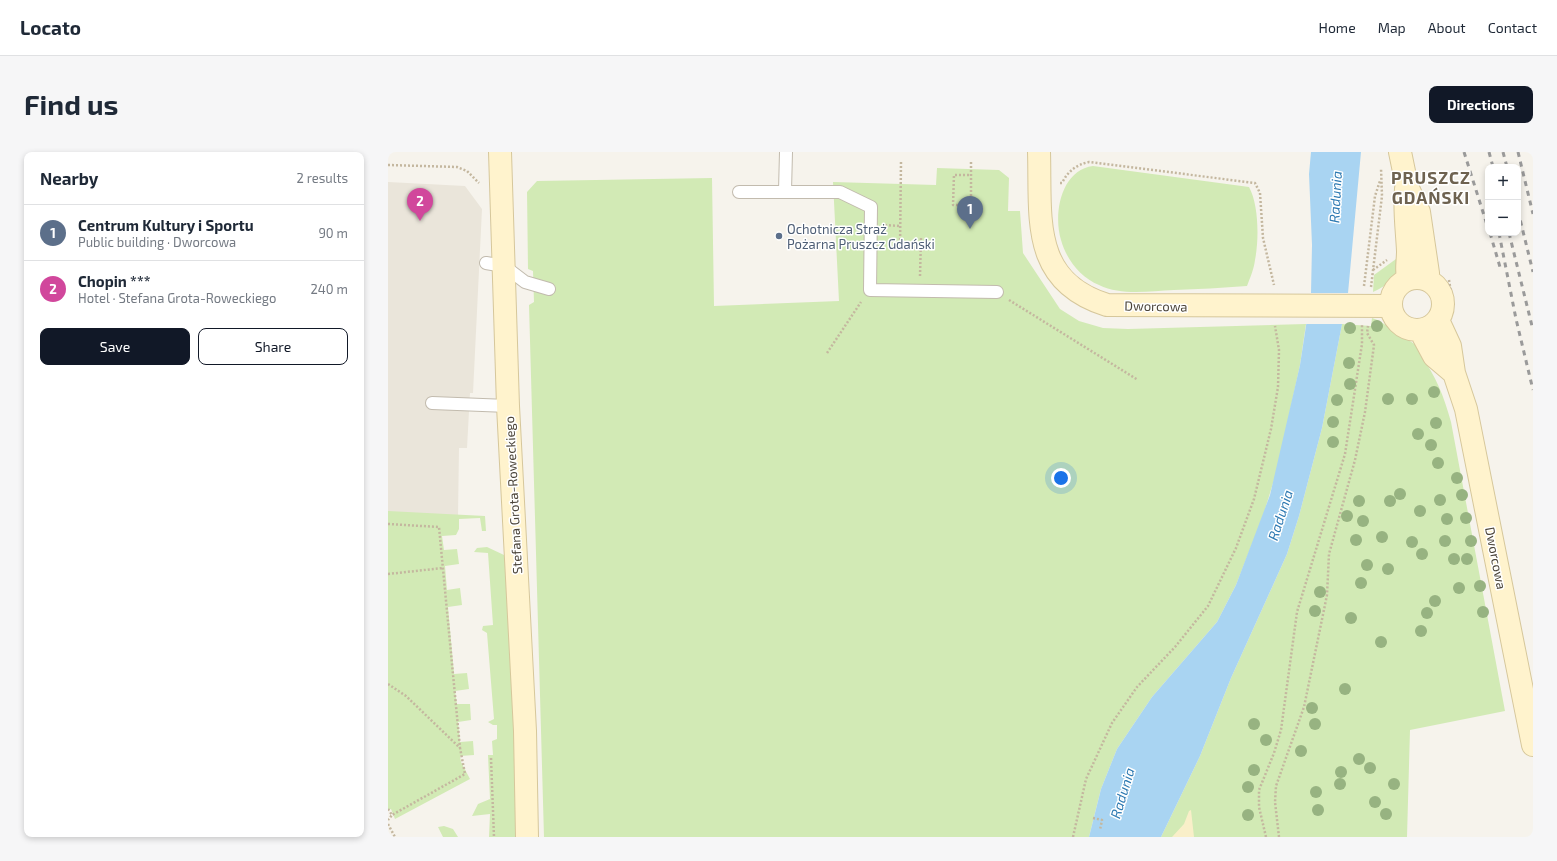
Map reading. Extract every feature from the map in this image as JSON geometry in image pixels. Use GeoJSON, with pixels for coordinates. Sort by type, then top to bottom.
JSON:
{"type":"FeatureCollection","features":[{"type":"Feature","properties":{"kind":"street","name":"Stefana Grota-Roweckiego"},"geometry":{"type":"LineString","coordinates":[[500,152],[495,264],[508,406],[524,715],[527,837]]}},
{"type":"Feature","properties":{"kind":"street","name":"Dworcowa"},"geometry":{"type":"LineString","coordinates":[[1039,152],[1041,225],[1051,264],[1061,278],[1075,292],[1091,300],[1107,305],[1370,306]]}},
{"type":"Feature","properties":{"kind":"street"},"geometry":{"type":"LineString","coordinates":[[1370,306],[1400,283],[1417,279],[1428,273],[1419,212],[1407,186],[1400,152]]}},
{"type":"Feature","properties":{"kind":"street"},"geometry":{"type":"LineString","coordinates":[[1370,306],[1392,314],[1403,327],[1429,325],[1443,311],[1442,296],[1435,284],[1417,279]]}},
{"type":"Feature","properties":{"kind":"street","name":"Dworcowa"},"geometry":{"type":"LineString","coordinates":[[1429,325],[1434,356],[1454,373],[1466,409],[1533,745]]}},
{"type":"Feature","properties":{"kind":"lane"},"geometry":{"type":"LineString","coordinates":[[785,192],[786,152]]}},
{"type":"Feature","properties":{"kind":"lane"},"geometry":{"type":"LineString","coordinates":[[739,192],[840,192],[871,207],[870,290],[997,292]]}},
{"type":"Feature","properties":{"kind":"lane"},"geometry":{"type":"LineString","coordinates":[[495,264],[525,282],[549,289]]}},
{"type":"Feature","properties":{"kind":"lane"},"geometry":{"type":"LineString","coordinates":[[432,403],[508,406]]}},
{"type":"Feature","properties":{"kind":"path"},"geometry":{"type":"LineString","coordinates":[[901,162],[900,248],[920,248]]}},
{"type":"Feature","properties":{"kind":"path"},"geometry":{"type":"LineString","coordinates":[[971,162],[971,175],[971,205],[953,205],[954,175],[971,175]]}},
{"type":"Feature","properties":{"kind":"path"},"geometry":{"type":"LineString","coordinates":[[1040,183],[1062,183],[1072,169],[1080,164],[1088,162],[1255,183],[1260,193],[1264,238],[1274,286]]}},
{"type":"Feature","properties":{"kind":"path"},"geometry":{"type":"LineString","coordinates":[[388,165],[457,167],[467,171],[478,180],[481,187]]}},
{"type":"Feature","properties":{"kind":"path"},"geometry":{"type":"LineString","coordinates":[[1266,837],[1259,807],[1258,790],[1274,753],[1281,730],[1297,612],[1345,454],[1362,344],[1370,306],[1382,196],[1380,178],[1375,196],[1370,306],[1368,333],[1374,345],[1365,412],[1355,460],[1329,554],[1327,595],[1320,638],[1304,707],[1276,786],[1275,802],[1279,837]]}},
{"type":"Feature","properties":{"kind":"path"},"geometry":{"type":"LineString","coordinates":[[919,291],[921,238]]}},
{"type":"Feature","properties":{"kind":"path"},"geometry":{"type":"LineString","coordinates":[[827,353],[870,290]]}},
{"type":"Feature","properties":{"kind":"path"},"geometry":{"type":"LineString","coordinates":[[997,292],[1138,380]]}},
{"type":"Feature","properties":{"kind":"path"},"geometry":{"type":"LineString","coordinates":[[1073,837],[1086,779],[1112,723],[1137,687],[1175,647],[1208,606],[1236,548],[1254,499],[1271,429],[1278,386],[1279,350],[1276,320]]}},
{"type":"Feature","properties":{"kind":"path"},"geometry":{"type":"LineString","coordinates":[[388,524],[439,527],[460,748],[465,774],[392,815],[388,820]]}},
{"type":"Feature","properties":{"kind":"path"},"geometry":{"type":"LineString","coordinates":[[388,574],[443,568]]}},
{"type":"Feature","properties":{"kind":"path"},"geometry":{"type":"LineString","coordinates":[[388,684],[406,696],[460,748]]}},
{"type":"Feature","properties":{"kind":"path"},"geometry":{"type":"LineString","coordinates":[[492,758],[494,837]]}},
{"type":"Feature","properties":{"kind":"path"},"geometry":{"type":"LineString","coordinates":[[388,808],[392,815]]}},
{"type":"Feature","properties":{"kind":"path"},"geometry":{"type":"LineString","coordinates":[[1093,818],[1102,820],[1100,830]]}},
{"type":"Feature","properties":{"kind":"path"},"geometry":{"type":"LineString","coordinates":[[388,824],[395,837]]}},
{"type":"Feature","properties":{"kind":"shaded area"},"geometry":{"type":"Polygon","coordinates":[[[388,182],[465,186],[482,209],[473,393],[470,393],[467,448],[459,448],[458,516],[388,512],[388,182]]]}},
{"type":"Feature","properties":{"kind":"green space"},"geometry":{"type":"Polygon","coordinates":[[[1093,166],[1249,187],[1255,203],[1257,233],[1254,263],[1247,286],[1126,292],[1117,291],[1099,285],[1086,278],[1070,261],[1063,247],[1058,218],[1059,206],[1067,184],[1073,176],[1082,169],[1093,166]]]}},
{"type":"Feature","properties":{"kind":"green space"},"geometry":{"type":"Polygon","coordinates":[[[937,168],[999,170],[1009,178],[1008,211],[1020,211],[1023,253],[1060,309],[1079,321],[1103,328],[1128,329],[1306,324],[1300,365],[1277,470],[1263,516],[1236,585],[1217,622],[1152,697],[1117,749],[1101,789],[1089,837],[544,837],[529,305],[534,302],[533,271],[528,269],[527,192],[537,181],[712,178],[714,306],[839,301],[833,182],[936,185],[937,168]]]}},
{"type":"Feature","properties":{"kind":"green space"},"geometry":{"type":"Polygon","coordinates":[[[1402,258],[1398,270],[1392,279],[1384,286],[1373,292],[1374,275],[1396,259],[1402,258]]]}},
{"type":"Feature","properties":{"kind":"green space"},"geometry":{"type":"Polygon","coordinates":[[[1372,318],[1382,322],[1421,349],[1424,353],[1420,355],[1431,370],[1445,404],[1451,422],[1505,711],[1410,730],[1407,837],[1161,837],[1200,756],[1231,678],[1287,554],[1299,516],[1322,428],[1342,324],[1371,326],[1372,318]]]}},
{"type":"Feature","properties":{"kind":"green space"},"geometry":{"type":"Polygon","coordinates":[[[388,511],[485,516],[486,531],[482,531],[480,518],[459,519],[459,529],[456,535],[442,536],[444,550],[457,549],[459,564],[445,566],[447,590],[460,588],[462,605],[448,607],[454,674],[467,673],[469,689],[455,691],[457,704],[470,704],[471,720],[458,722],[460,742],[473,741],[474,755],[460,756],[461,762],[470,779],[395,819],[391,809],[388,810],[388,511]]]}},
{"type":"Feature","properties":{"kind":"green space"},"geometry":{"type":"Polygon","coordinates":[[[487,547],[504,555],[505,560],[515,740],[517,837],[489,837],[490,814],[472,816],[478,804],[490,799],[488,755],[493,755],[492,741],[497,739],[497,725],[493,725],[488,722],[494,719],[487,633],[482,630],[483,626],[493,625],[488,553],[474,552],[477,548],[487,547]]]}},
{"type":"Feature","properties":{"kind":"green space"},"geometry":{"type":"Polygon","coordinates":[[[444,826],[453,829],[458,837],[443,837],[438,827],[444,826]]]}},
{"type":"Feature","properties":{"kind":"sand"},"geometry":{"type":"Polygon","coordinates":[[[1191,810],[1194,837],[1172,837],[1184,824],[1189,811],[1191,810]]]}},
{"type":"Feature","properties":{"kind":"water","name":"Radunia"},"geometry":{"type":"Polygon","coordinates":[[[1311,152],[1361,152],[1348,293],[1322,428],[1299,516],[1287,554],[1231,678],[1200,756],[1161,837],[1089,837],[1101,789],[1117,749],[1152,697],[1217,622],[1236,585],[1270,495],[1300,365],[1311,293],[1312,245],[1309,174],[1311,152]]]}},
{"type":"Feature","properties":{"kind":"pier"},"geometry":{"type":"Polygon","coordinates":[[[1309,293],[1350,293],[1344,324],[1304,324],[1309,293]]]}},
{"type":"Feature","properties":{"kind":"railway"},"geometry":{"type":"LineString","coordinates":[[1464,152],[1485,218]]}},
{"type":"Feature","properties":{"kind":"railway"},"geometry":{"type":"LineString","coordinates":[[1489,152],[1492,164]]}},
{"type":"Feature","properties":{"kind":"railway"},"geometry":{"type":"LineString","coordinates":[[1503,152],[1506,164]]}},
{"type":"Feature","properties":{"kind":"railway"},"geometry":{"type":"LineString","coordinates":[[1518,152],[1533,214]]}},
{"type":"Feature","properties":{"kind":"railway"},"geometry":{"type":"LineString","coordinates":[[1521,223],[1533,272]]}},
{"type":"Feature","properties":{"kind":"railway"},"geometry":{"type":"LineString","coordinates":[[1491,236],[1500,267]]}},
{"type":"Feature","properties":{"kind":"railway"},"geometry":{"type":"LineString","coordinates":[[1500,236],[1516,319],[1533,390]]}},
{"type":"Feature","properties":{"kind":"railway"},"geometry":{"type":"LineString","coordinates":[[1510,236],[1533,330]]}},
{"type":"Feature","properties":{"kind":"place","name":"Chopin ***"},"geometry":{"type":"Point","coordinates":[420,221]}},
{"type":"Feature","properties":{"kind":"place","name":"Centrum Kultury i Sportu"},"geometry":{"type":"Point","coordinates":[970,229]}},
{"type":"Feature","properties":{"kind":"place","name":"Ochotnicza Straż Pożarna Pruszcz Gdański"},"geometry":{"type":"Point","coordinates":[779,236]}},
{"type":"Feature","properties":{"kind":"district","name":"PRUSZCZ GDAŃSKI"},"geometry":{"type":"Point","coordinates":[1431,187]}}]}
